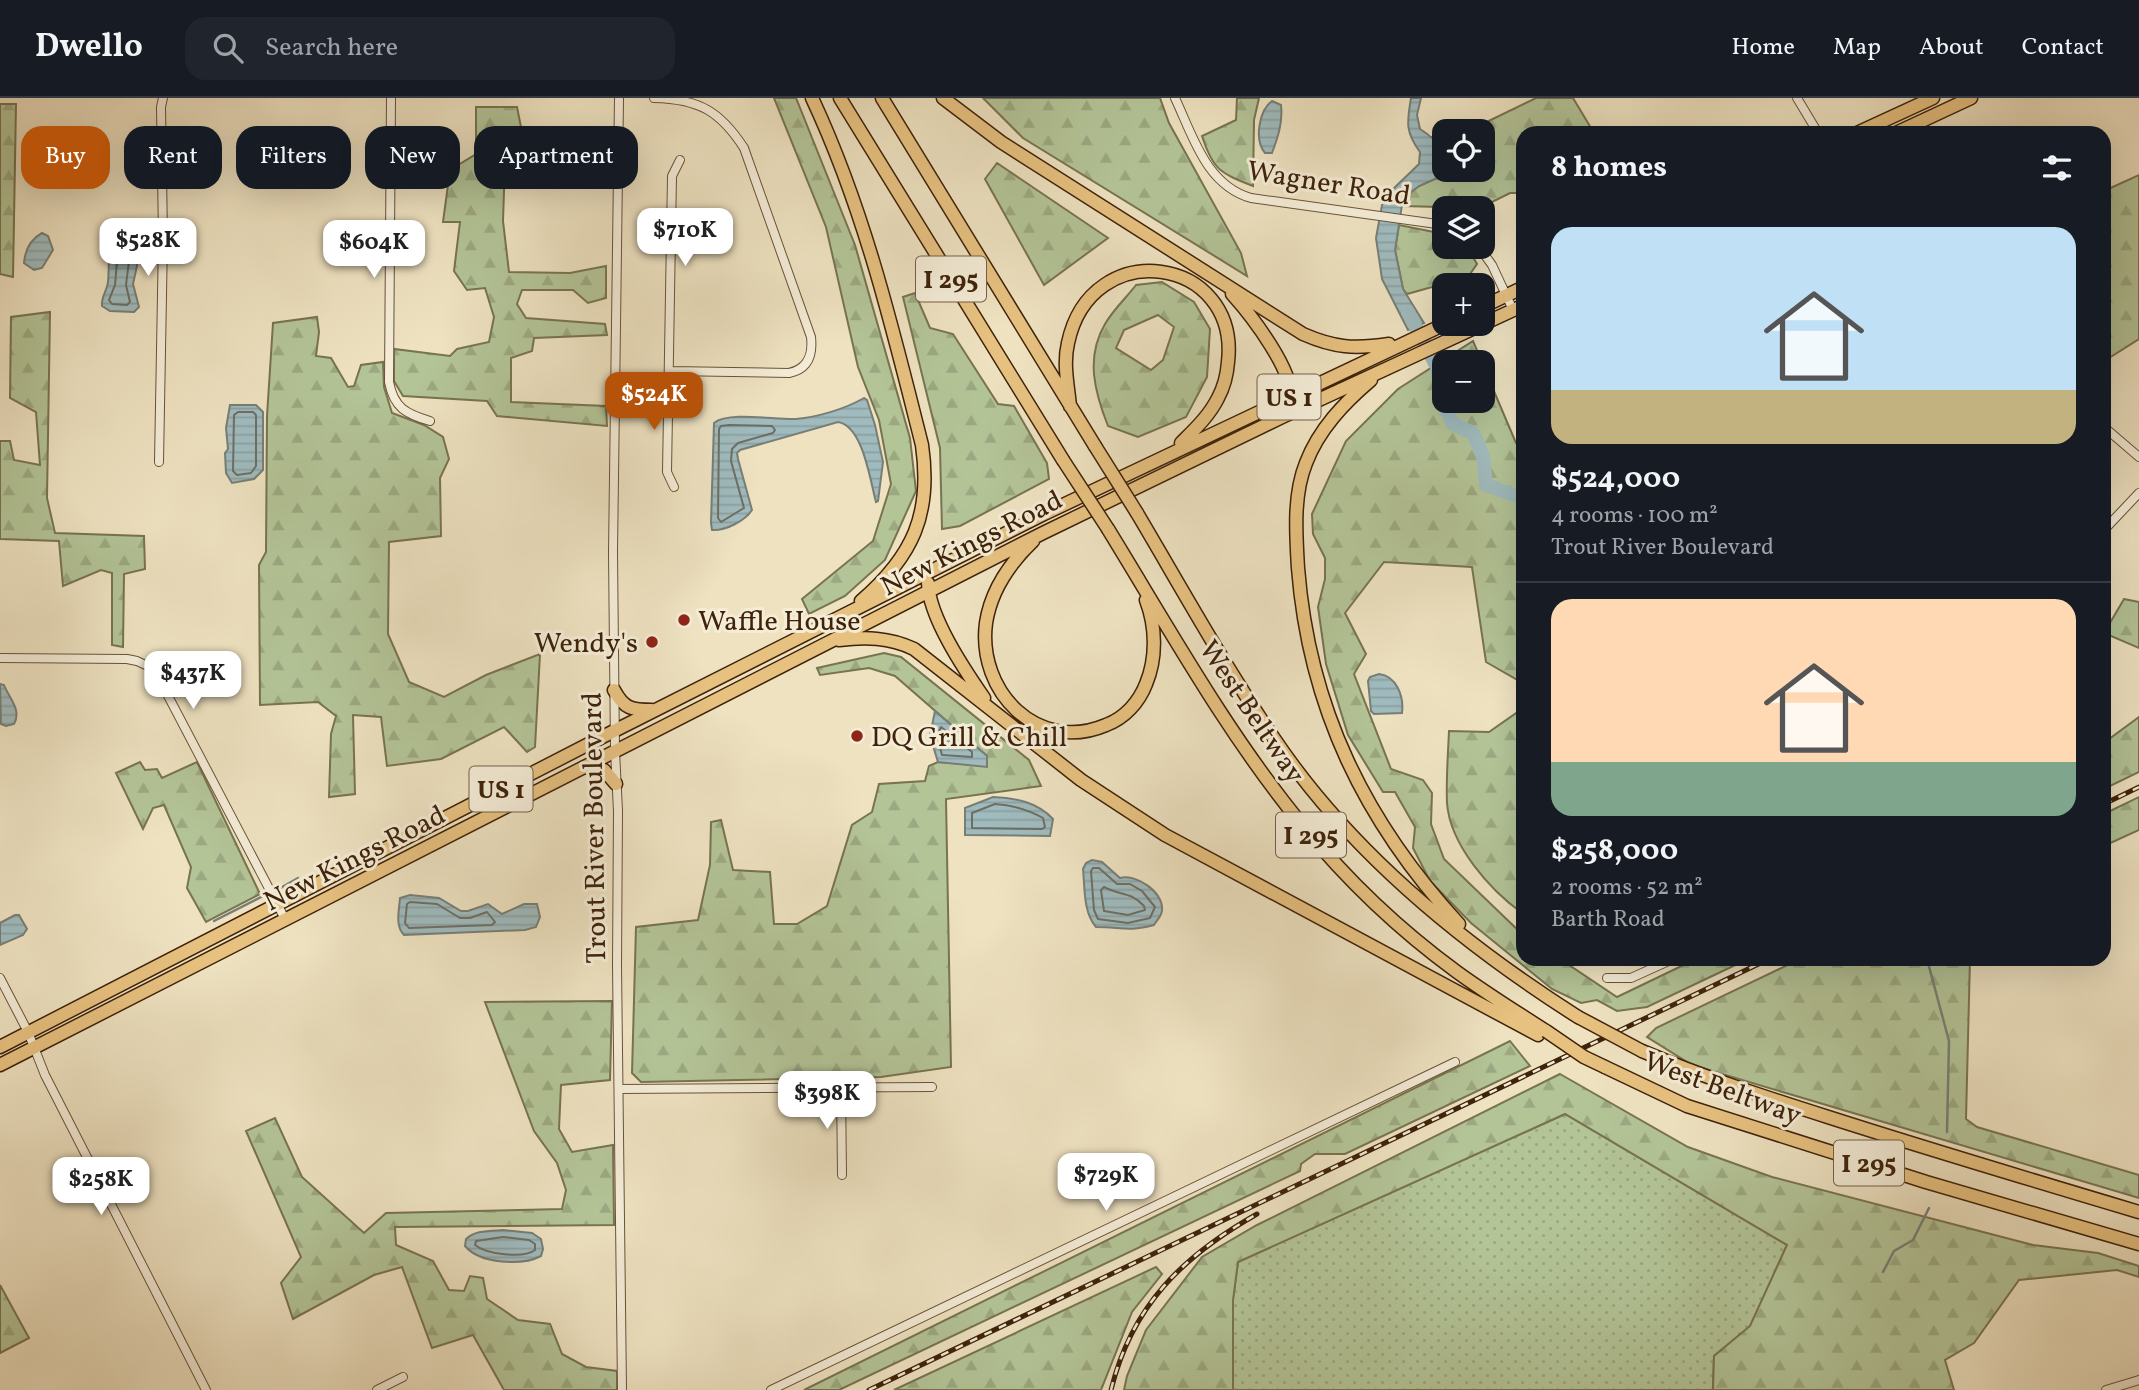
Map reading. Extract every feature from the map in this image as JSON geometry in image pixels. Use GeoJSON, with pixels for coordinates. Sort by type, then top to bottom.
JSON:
{"type":"FeatureCollection","features":[{"type":"Feature","properties":{"kind":"highway"},"geometry":{"type":"LineString","coordinates":[[812,98],[842,168],[874,258],[922,444],[926,470],[921,514],[904,554],[875,589],[847,613]]}},
{"type":"Feature","properties":{"kind":"highway","name":"West Beltway"},"geometry":{"type":"LineString","coordinates":[[840,98],[1245,751],[1305,829],[1380,907],[1456,972],[1542,1033],[1584,1057],[1687,1106],[1926,1182],[2139,1244]]}},
{"type":"Feature","properties":{"kind":"highway","name":"West Beltway"},"geometry":{"type":"LineString","coordinates":[[882,98],[1268,730],[1315,792],[1376,860],[1433,912],[1529,986],[1578,1017],[1687,1071],[1928,1150],[2139,1212]]}},
{"type":"Feature","properties":{"kind":"highway"},"geometry":{"type":"LineString","coordinates":[[943,98],[1000,142],[1303,334],[1341,348],[1403,343]]}},
{"type":"Feature","properties":{"kind":"highway"},"geometry":{"type":"LineString","coordinates":[[1872,126],[1933,98]]}},
{"type":"Feature","properties":{"kind":"highway"},"geometry":{"type":"LineString","coordinates":[[1910,126],[1971,98]]}},
{"type":"Feature","properties":{"kind":"highway"},"geometry":{"type":"LineString","coordinates":[[1070,406],[1065,361],[1067,345],[1078,313],[1092,294],[1114,279],[1145,271],[1158,271],[1186,279],[1214,303],[1226,326],[1230,350],[1227,376],[1220,396],[1207,417],[1174,450]]}},
{"type":"Feature","properties":{"kind":"highway"},"geometry":{"type":"LineString","coordinates":[[1222,284],[1250,314],[1287,377],[1292,395],[1290,405],[1282,417]]}},
{"type":"Feature","properties":{"kind":"highway"},"geometry":{"type":"LineString","coordinates":[[1495,301],[1516,291]]}},
{"type":"Feature","properties":{"kind":"highway","name":"New Kings Road"},"geometry":{"type":"LineString","coordinates":[[0,1065],[1042,533],[1282,417],[1516,309]]}},
{"type":"Feature","properties":{"kind":"highway","name":"New Kings Road"},"geometry":{"type":"LineString","coordinates":[[0,1046],[928,572],[1174,450],[1432,330]]}},
{"type":"Feature","properties":{"kind":"highway"},"geometry":{"type":"LineString","coordinates":[[1383,370],[1334,417],[1315,443],[1305,464],[1297,516],[1303,615],[1324,705],[1344,756],[1372,811],[1401,855],[1437,901],[1483,950]]}},
{"type":"Feature","properties":{"kind":"highway"},"geometry":{"type":"LineString","coordinates":[[1042,533],[1021,554],[997,587],[991,602],[985,636],[986,651],[995,681],[1009,704],[1032,722],[1065,732],[1094,730],[1119,718],[1138,701],[1150,676],[1154,656],[1148,606],[1139,580]]}},
{"type":"Feature","properties":{"kind":"highway"},"geometry":{"type":"LineString","coordinates":[[928,572],[933,610],[966,671],[992,709]]}},
{"type":"Feature","properties":{"kind":"highway"},"geometry":{"type":"LineString","coordinates":[[828,641],[863,637],[902,643],[928,659],[1081,780],[1165,835],[1542,1033]]}},
{"type":"Feature","properties":{"kind":"highway"},"geometry":{"type":"LineString","coordinates":[[614,690],[620,701],[628,707],[656,710]]}},
{"type":"Feature","properties":{"kind":"highway"},"geometry":{"type":"LineString","coordinates":[[583,767],[604,770],[616,784]]}},
{"type":"Feature","properties":{"kind":"highway"},"geometry":{"type":"LineString","coordinates":[[417,852],[421,841],[476,813],[511,784]]}},
{"type":"Feature","properties":{"kind":"highway"},"geometry":{"type":"LineString","coordinates":[[337,893],[373,865],[402,849],[407,845],[409,837]]}},
{"type":"Feature","properties":{"kind":"street"},"geometry":{"type":"LineString","coordinates":[[159,462],[163,98]]}},
{"type":"Feature","properties":{"kind":"street"},"geometry":{"type":"LineString","coordinates":[[391,98],[389,382],[394,400],[400,408],[430,421]]}},
{"type":"Feature","properties":{"kind":"street","name":"Trout River Boulevard"},"geometry":{"type":"LineString","coordinates":[[619,98],[613,552],[622,1390]]}},
{"type":"Feature","properties":{"kind":"street"},"geometry":{"type":"LineString","coordinates":[[654,98],[695,103],[711,111],[730,127],[744,148],[811,337],[813,352],[806,365],[789,373],[670,371]]}},
{"type":"Feature","properties":{"kind":"street","name":"Wagner Road"},"geometry":{"type":"LineString","coordinates":[[1175,98],[1207,166],[1234,192],[1251,198],[1432,223]]}},
{"type":"Feature","properties":{"kind":"street"},"geometry":{"type":"LineString","coordinates":[[1797,98],[1814,126]]}},
{"type":"Feature","properties":{"kind":"street"},"geometry":{"type":"LineString","coordinates":[[674,486],[667,472],[671,176],[680,160]]}},
{"type":"Feature","properties":{"kind":"street"},"geometry":{"type":"LineString","coordinates":[[1488,259],[1516,305]]}},
{"type":"Feature","properties":{"kind":"street"},"geometry":{"type":"LineString","coordinates":[[2111,433],[2139,457]]}},
{"type":"Feature","properties":{"kind":"street"},"geometry":{"type":"LineString","coordinates":[[2111,523],[2139,493]]}},
{"type":"Feature","properties":{"kind":"street"},"geometry":{"type":"LineString","coordinates":[[0,659],[127,659],[153,669],[285,919]]}},
{"type":"Feature","properties":{"kind":"street"},"geometry":{"type":"LineString","coordinates":[[1607,978],[1631,978],[1658,966]]}},
{"type":"Feature","properties":{"kind":"street"},"geometry":{"type":"LineString","coordinates":[[0,978],[28,1032],[33,1049],[206,1390]]}},
{"type":"Feature","properties":{"kind":"street"},"geometry":{"type":"LineString","coordinates":[[771,1390],[1455,1062]]}},
{"type":"Feature","properties":{"kind":"street"},"geometry":{"type":"LineString","coordinates":[[841,1087],[842,1175]]}},
{"type":"Feature","properties":{"kind":"street"},"geometry":{"type":"LineString","coordinates":[[619,1088],[932,1087]]}},
{"type":"Feature","properties":{"kind":"street"},"geometry":{"type":"LineString","coordinates":[[377,1390],[402,1377]]}},
{"type":"Feature","properties":{"kind":"street"},"geometry":{"type":"LineString","coordinates":[[2106,1390],[2139,1380]]}},
{"type":"Feature","properties":{"kind":"green space"},"geometry":{"type":"Polygon","coordinates":[[[774,98],[796,98],[855,245],[910,438],[916,491],[885,560],[845,596],[809,614],[802,599],[873,541],[891,484],[879,420],[858,367],[826,227],[774,98]]]}},
{"type":"Feature","properties":{"kind":"green space"},"geometry":{"type":"Polygon","coordinates":[[[983,98],[1160,98],[1169,123],[1241,253],[1247,276],[1023,138],[983,98]]]}},
{"type":"Feature","properties":{"kind":"green space"},"geometry":{"type":"Polygon","coordinates":[[[1237,98],[1259,98],[1254,120],[1253,186],[1219,169],[1202,136],[1236,120],[1237,98]]]}},
{"type":"Feature","properties":{"kind":"green space"},"geometry":{"type":"Polygon","coordinates":[[[1536,98],[1573,98],[1590,126],[1516,126],[1516,193],[1495,200],[1495,196],[1432,196],[1432,207],[1402,206],[1403,198],[1432,180],[1495,182],[1495,119],[1493,119],[1536,98]]]}},
{"type":"Feature","properties":{"kind":"green space"},"geometry":{"type":"Polygon","coordinates":[[[0,104],[16,104],[13,277],[0,274],[0,104]]]}},
{"type":"Feature","properties":{"kind":"green space"},"geometry":{"type":"Polygon","coordinates":[[[476,107],[517,107],[521,126],[476,126],[476,107]]]}},
{"type":"Feature","properties":{"kind":"green space"},"geometry":{"type":"Polygon","coordinates":[[[474,155],[474,189],[504,189],[503,221],[509,272],[570,273],[606,266],[606,298],[588,303],[573,290],[522,290],[517,304],[526,318],[605,324],[607,335],[534,338],[532,351],[511,358],[511,402],[606,406],[607,426],[497,416],[487,401],[403,396],[394,381],[394,349],[450,356],[457,349],[489,342],[494,317],[485,288],[467,290],[454,271],[460,222],[443,222],[447,189],[460,189],[460,164],[474,155]]]}},
{"type":"Feature","properties":{"kind":"green space"},"geometry":{"type":"Polygon","coordinates":[[[997,163],[1108,238],[1044,285],[985,179],[997,163]]]}},
{"type":"Feature","properties":{"kind":"green space"},"geometry":{"type":"Polygon","coordinates":[[[2139,175],[2139,339],[2111,357],[2111,188],[2139,175]]]}},
{"type":"Feature","properties":{"kind":"green space"},"geometry":{"type":"Polygon","coordinates":[[[1399,225],[1432,232],[1432,259],[1474,259],[1477,264],[1471,273],[1432,273],[1432,287],[1407,294],[1403,289],[1395,250],[1399,225]]]}},
{"type":"Feature","properties":{"kind":"green space"},"geometry":{"type":"Polygon","coordinates":[[[1162,282],[1194,302],[1210,329],[1207,377],[1186,417],[1138,437],[1108,426],[1094,375],[1095,350],[1105,324],[1136,285],[1162,282]],[[1158,315],[1124,330],[1116,348],[1151,370],[1163,360],[1174,327],[1158,315]]]}},
{"type":"Feature","properties":{"kind":"green space"},"geometry":{"type":"Polygon","coordinates":[[[915,293],[930,328],[953,334],[998,404],[1014,406],[1047,463],[1049,479],[960,526],[942,529],[940,448],[903,297],[915,293]]]}},
{"type":"Feature","properties":{"kind":"green space"},"geometry":{"type":"Polygon","coordinates":[[[50,312],[47,498],[55,533],[144,536],[145,569],[124,574],[123,647],[112,645],[112,573],[101,570],[63,586],[59,541],[0,539],[0,441],[10,441],[14,460],[40,465],[36,412],[10,398],[11,317],[50,312]]]}},
{"type":"Feature","properties":{"kind":"green space"},"geometry":{"type":"Polygon","coordinates":[[[317,317],[319,332],[316,356],[331,358],[348,387],[354,386],[361,365],[383,362],[384,387],[392,413],[424,425],[443,437],[449,459],[440,478],[441,536],[389,542],[388,634],[409,682],[444,697],[486,675],[540,654],[535,747],[527,752],[504,727],[441,759],[387,766],[381,717],[353,715],[355,794],[329,797],[331,734],[336,716],[318,702],[260,705],[259,565],[266,552],[267,416],[273,323],[317,317]]]}},
{"type":"Feature","properties":{"kind":"green space"},"geometry":{"type":"Polygon","coordinates":[[[1473,341],[1477,350],[1459,350],[1473,341]]]}},
{"type":"Feature","properties":{"kind":"green space"},"geometry":{"type":"Polygon","coordinates":[[[1432,367],[1432,413],[1495,413],[1495,394],[1516,443],[1516,679],[1486,662],[1472,567],[1384,562],[1345,613],[1366,654],[1354,674],[1391,769],[1423,780],[1432,793],[1431,824],[1444,859],[1516,928],[1516,960],[1471,923],[1430,881],[1413,848],[1415,827],[1395,792],[1383,792],[1348,735],[1326,664],[1318,607],[1325,579],[1325,558],[1313,534],[1312,514],[1346,441],[1398,389],[1432,367]]]}},
{"type":"Feature","properties":{"kind":"green space"},"geometry":{"type":"Polygon","coordinates":[[[2124,599],[2139,602],[2139,648],[2111,636],[2111,621],[2124,599]]]}},
{"type":"Feature","properties":{"kind":"green space"},"geometry":{"type":"Polygon","coordinates":[[[884,653],[901,657],[1029,760],[1041,786],[946,799],[951,1067],[881,1077],[641,1082],[632,1073],[636,927],[698,920],[710,865],[711,822],[721,820],[733,870],[770,872],[774,924],[797,924],[827,906],[852,825],[872,812],[879,784],[925,781],[929,766],[938,762],[987,766],[987,756],[895,676],[869,668],[820,675],[817,668],[884,653]]]}},
{"type":"Feature","properties":{"kind":"green space"},"geometry":{"type":"Polygon","coordinates":[[[1516,713],[1516,908],[1485,879],[1464,850],[1455,835],[1447,803],[1449,731],[1489,732],[1516,713]]]}},
{"type":"Feature","properties":{"kind":"green space"},"geometry":{"type":"Polygon","coordinates":[[[2139,717],[2139,772],[2111,786],[2111,738],[2139,717]]]}},
{"type":"Feature","properties":{"kind":"green space"},"geometry":{"type":"Polygon","coordinates":[[[140,762],[145,770],[157,769],[162,778],[197,762],[260,894],[206,922],[187,888],[191,867],[164,805],[153,808],[143,829],[116,773],[140,762]]]}},
{"type":"Feature","properties":{"kind":"green space"},"geometry":{"type":"Polygon","coordinates":[[[2139,797],[2139,830],[2111,843],[2111,811],[2139,797]]]}},
{"type":"Feature","properties":{"kind":"green space"},"geometry":{"type":"Polygon","coordinates":[[[1524,966],[1570,966],[1617,997],[1681,966],[1733,966],[1647,1007],[1617,1011],[1597,1000],[1581,1003],[1552,989],[1524,966]]]}},
{"type":"Feature","properties":{"kind":"green space"},"geometry":{"type":"Polygon","coordinates":[[[1785,966],[1970,966],[1966,1119],[1977,1127],[2139,1175],[2139,1198],[1692,1065],[1647,1037],[1656,1028],[1785,966]]]}},
{"type":"Feature","properties":{"kind":"green space"},"geometry":{"type":"Polygon","coordinates":[[[612,1001],[610,1080],[561,1085],[559,1129],[572,1152],[613,1145],[614,1225],[395,1227],[396,1245],[433,1261],[449,1290],[464,1291],[470,1276],[483,1278],[487,1299],[518,1320],[550,1324],[562,1354],[586,1367],[617,1371],[617,1390],[504,1390],[473,1335],[432,1348],[402,1267],[374,1275],[293,1319],[281,1283],[301,1257],[246,1131],[275,1118],[302,1177],[364,1233],[386,1213],[562,1209],[566,1190],[557,1163],[534,1131],[485,1002],[612,1001]]]}},
{"type":"Feature","properties":{"kind":"green space"},"geometry":{"type":"Polygon","coordinates":[[[1510,1041],[1530,1066],[1345,1154],[1315,1154],[1301,1164],[1300,1171],[839,1390],[804,1390],[1510,1041]]]}},
{"type":"Feature","properties":{"kind":"green space"},"geometry":{"type":"Polygon","coordinates":[[[1560,1074],[1688,1147],[1772,1177],[2033,1245],[2098,1253],[2139,1266],[2139,1277],[2117,1270],[2019,1280],[1974,1343],[1945,1360],[1954,1390],[1713,1390],[1714,1356],[1750,1326],[1787,1245],[1565,1114],[1238,1262],[1233,1300],[1233,1390],[1124,1390],[1146,1330],[1202,1257],[1257,1225],[1560,1074]]]}},
{"type":"Feature","properties":{"kind":"green space"},"geometry":{"type":"Polygon","coordinates":[[[1565,1114],[1787,1245],[1750,1327],[1714,1356],[1713,1390],[1233,1390],[1233,1299],[1238,1262],[1565,1114]]]}},
{"type":"Feature","properties":{"kind":"green space"},"geometry":{"type":"Polygon","coordinates":[[[1156,1267],[1162,1274],[1132,1312],[1101,1390],[894,1390],[1156,1267]]]}},
{"type":"Feature","properties":{"kind":"green space"},"geometry":{"type":"Polygon","coordinates":[[[0,1285],[29,1338],[0,1353],[0,1285]]]}},
{"type":"Feature","properties":{"kind":"water"},"geometry":{"type":"Polygon","coordinates":[[[1411,98],[1421,98],[1417,115],[1420,129],[1432,138],[1432,180],[1403,198],[1395,250],[1403,289],[1424,323],[1408,330],[1382,279],[1376,238],[1382,205],[1390,192],[1419,164],[1420,152],[1408,126],[1411,98]]]}},
{"type":"Feature","properties":{"kind":"water"},"geometry":{"type":"Polygon","coordinates":[[[1272,101],[1281,105],[1281,123],[1272,153],[1265,153],[1259,133],[1261,118],[1272,101]]]}},
{"type":"Feature","properties":{"kind":"water"},"geometry":{"type":"Polygon","coordinates":[[[42,233],[48,236],[53,250],[42,268],[34,270],[24,263],[25,258],[27,249],[42,233]]]}},
{"type":"Feature","properties":{"kind":"water"},"geometry":{"type":"Polygon","coordinates":[[[123,249],[136,256],[133,284],[139,307],[134,312],[110,311],[102,306],[108,282],[110,256],[123,249]]]}},
{"type":"Feature","properties":{"kind":"water"},"geometry":{"type":"Polygon","coordinates":[[[864,398],[875,425],[883,462],[878,501],[876,502],[864,455],[854,433],[838,422],[740,450],[737,453],[738,459],[752,510],[734,524],[712,530],[714,423],[730,417],[804,418],[840,409],[864,398]]]}},
{"type":"Feature","properties":{"kind":"water"},"geometry":{"type":"Polygon","coordinates":[[[230,405],[256,405],[263,412],[263,470],[254,479],[232,483],[226,473],[225,453],[228,449],[226,428],[230,405]]]}},
{"type":"Feature","properties":{"kind":"water"},"geometry":{"type":"Polygon","coordinates":[[[1379,674],[1390,679],[1398,688],[1402,713],[1374,714],[1371,711],[1368,681],[1370,677],[1379,674]]]}},
{"type":"Feature","properties":{"kind":"water"},"geometry":{"type":"Polygon","coordinates":[[[0,684],[4,685],[17,714],[14,724],[6,726],[1,724],[0,684]]]}},
{"type":"Feature","properties":{"kind":"water"},"geometry":{"type":"Polygon","coordinates":[[[935,711],[987,756],[987,767],[938,762],[930,736],[935,711]]]}},
{"type":"Feature","properties":{"kind":"water"},"geometry":{"type":"Polygon","coordinates":[[[993,797],[1018,800],[1047,813],[1053,819],[1050,836],[965,835],[965,808],[993,797]]]}},
{"type":"Feature","properties":{"kind":"water"},"geometry":{"type":"Polygon","coordinates":[[[1092,860],[1102,862],[1120,878],[1133,878],[1154,891],[1162,910],[1154,925],[1131,929],[1096,927],[1087,907],[1083,869],[1086,863],[1092,860]]]}},
{"type":"Feature","properties":{"kind":"water"},"geometry":{"type":"Polygon","coordinates":[[[410,895],[439,898],[461,911],[488,904],[502,914],[524,904],[537,904],[540,917],[536,927],[525,930],[404,935],[399,923],[400,898],[410,895]]]}},
{"type":"Feature","properties":{"kind":"water"},"geometry":{"type":"Polygon","coordinates":[[[19,915],[27,929],[23,935],[0,945],[0,923],[19,915]]]}},
{"type":"Feature","properties":{"kind":"water"},"geometry":{"type":"Polygon","coordinates":[[[503,1230],[532,1233],[541,1239],[541,1256],[523,1261],[502,1262],[481,1257],[465,1246],[466,1239],[474,1234],[503,1230]]]}},
{"type":"Feature","properties":{"kind":"waterway"},"geometry":{"type":"LineString","coordinates":[[1408,312],[1437,367],[1442,401],[1453,424],[1473,433],[1483,456],[1486,485],[1516,496]]}},
{"type":"Feature","properties":{"kind":"waterway"},"geometry":{"type":"LineString","coordinates":[[318,869],[327,864]]}},
{"type":"Feature","properties":{"kind":"waterway"},"geometry":{"type":"LineString","coordinates":[[277,890],[298,878]]}},
{"type":"Feature","properties":{"kind":"waterway"},"geometry":{"type":"LineString","coordinates":[[214,921],[263,896]]}},
{"type":"Feature","properties":{"kind":"waterway"},"geometry":{"type":"LineString","coordinates":[[1929,966],[1949,1041],[1947,1132]]}},
{"type":"Feature","properties":{"kind":"waterway"},"geometry":{"type":"LineString","coordinates":[[1883,1272],[1894,1251],[1913,1240],[1929,1208]]}},
{"type":"Feature","properties":{"kind":"railway"},"geometry":{"type":"LineString","coordinates":[[2111,801],[2139,787]]}},
{"type":"Feature","properties":{"kind":"railway"},"geometry":{"type":"LineString","coordinates":[[869,1390],[1754,966]]}},
{"type":"Feature","properties":{"kind":"railway"},"geometry":{"type":"LineString","coordinates":[[1111,1390],[1132,1333],[1164,1286],[1206,1247],[1257,1214]]}},
{"type":"Feature","properties":{"kind":"place","name":"Waffle House"},"geometry":{"type":"Point","coordinates":[684,620]}},
{"type":"Feature","properties":{"kind":"place","name":"Wendy's"},"geometry":{"type":"Point","coordinates":[652,642]}},
{"type":"Feature","properties":{"kind":"place","name":"DQ Grill & Chill"},"geometry":{"type":"Point","coordinates":[857,736]}}]}
